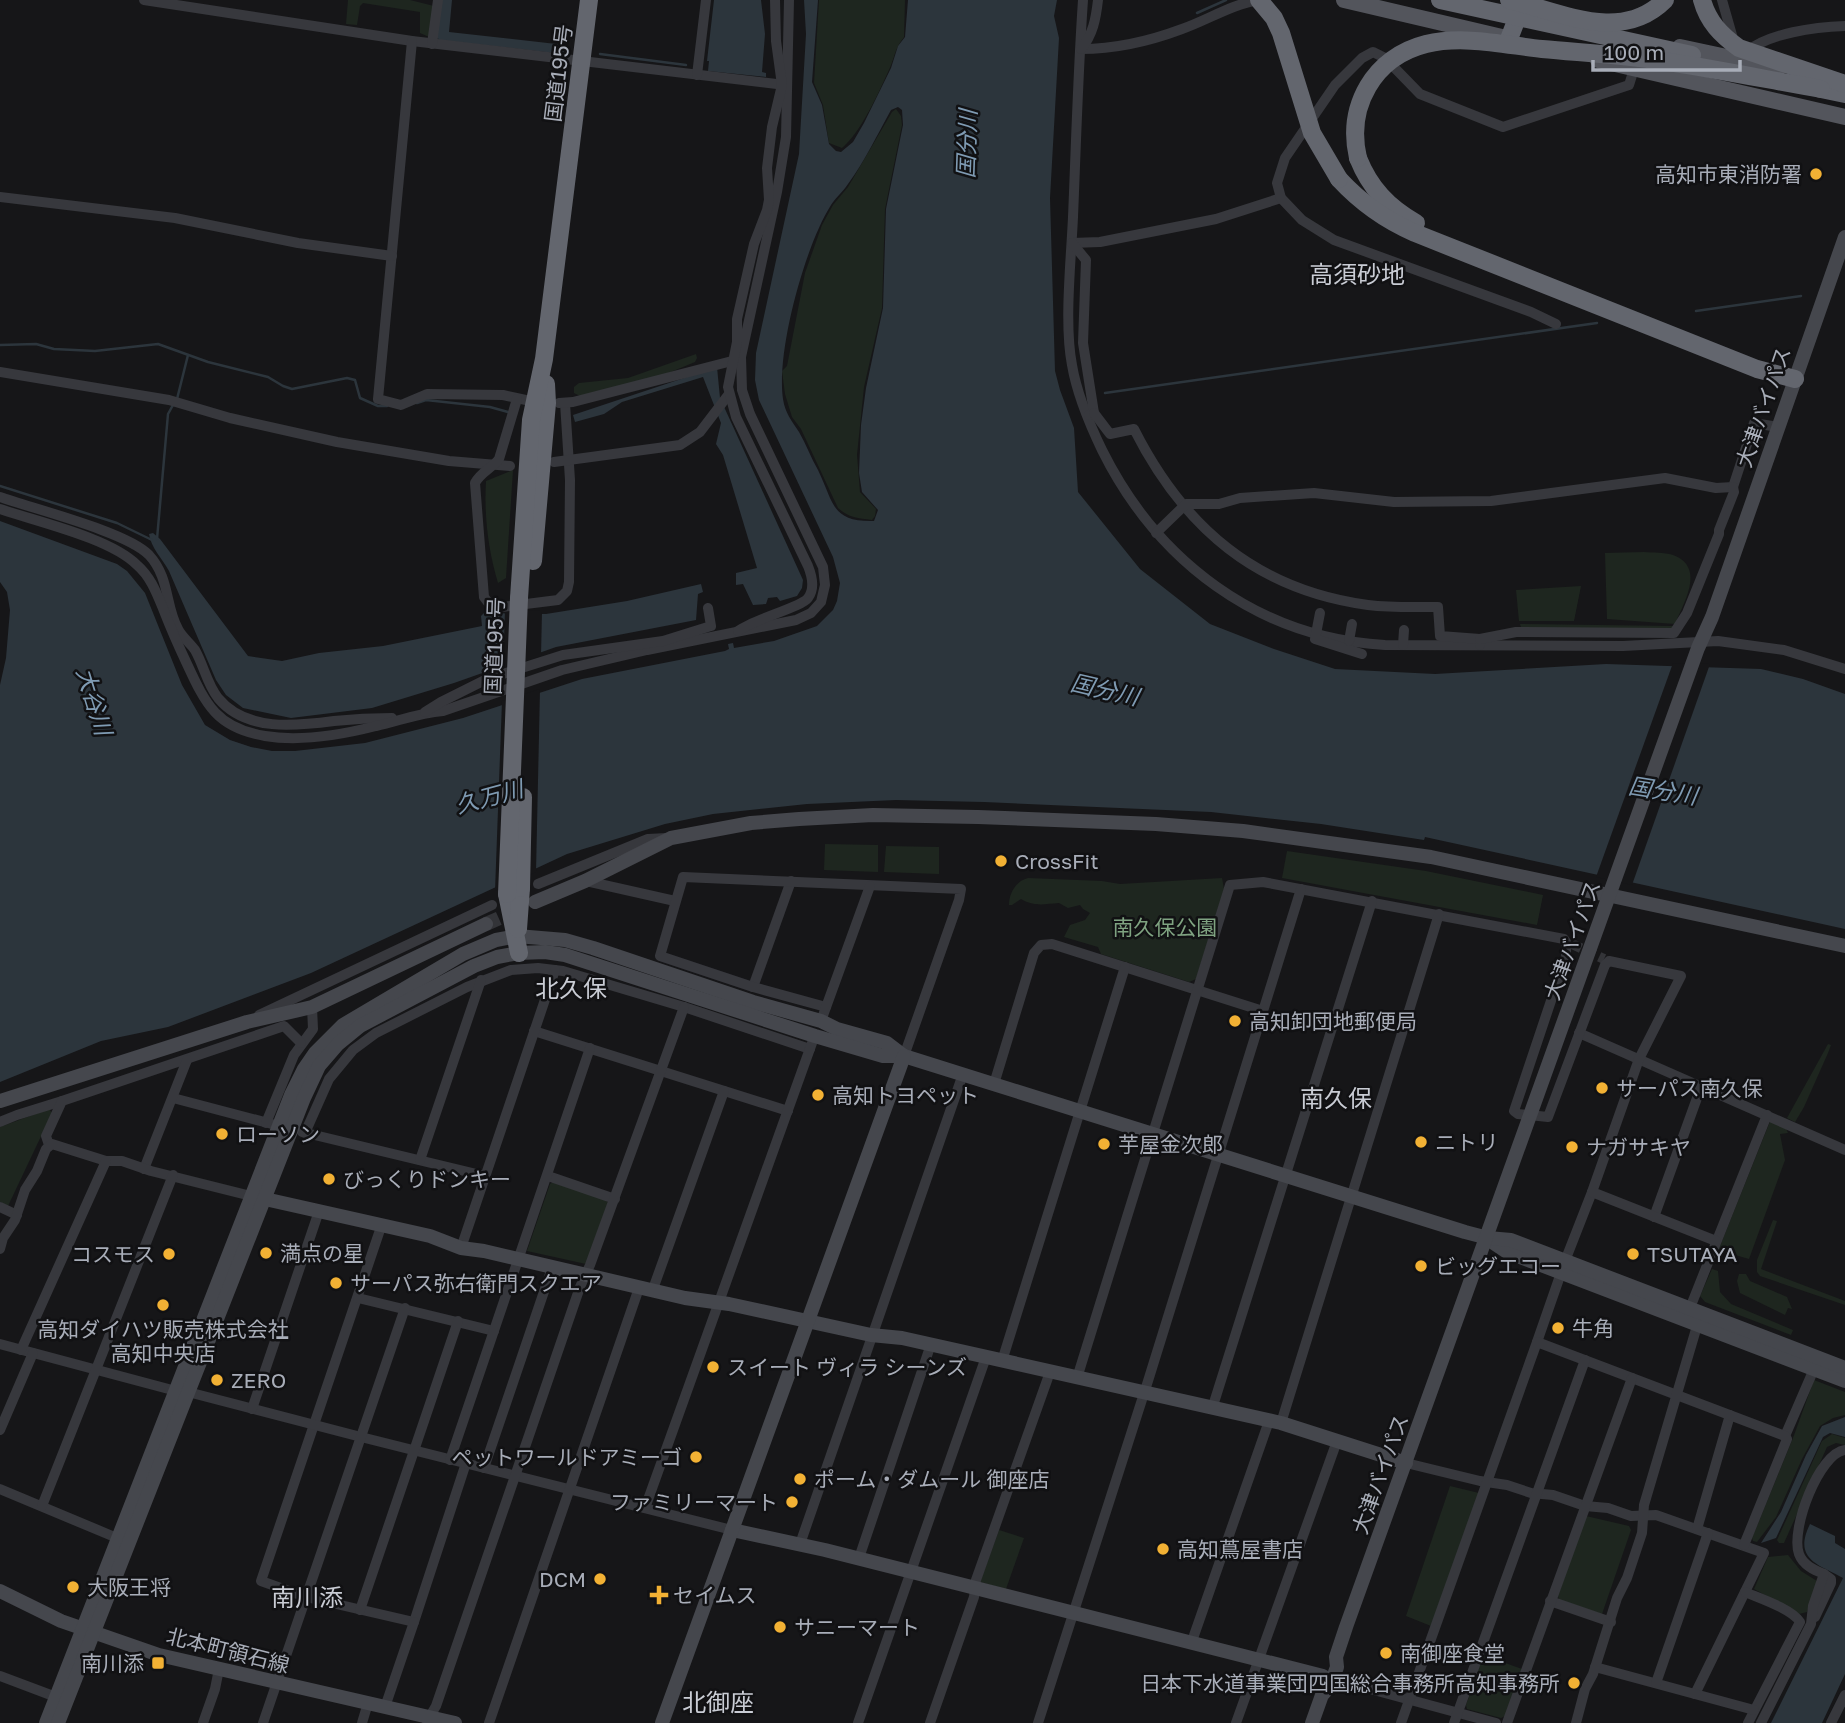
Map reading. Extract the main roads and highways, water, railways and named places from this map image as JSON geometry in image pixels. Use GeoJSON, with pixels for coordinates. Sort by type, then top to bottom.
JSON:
{"type":"FeatureCollection","features":[{"type":"Feature","properties":{"kind":"highway","name":"国道195号"},"geometry":{"type":"LineString","coordinates":[[518,944],[509,912],[515,892],[526,485],[533,401],[544,359],[589,0]]}},
{"type":"Feature","properties":{"kind":"highway"},"geometry":{"type":"LineString","coordinates":[[1259,0],[1282,33],[1312,133],[1339,180],[1380,216],[1415,233],[1757,369],[1795,379],[1760,360],[1418,224],[1387,204],[1365,176],[1358,158],[1354,131],[1356,115],[1360,100],[1371,80],[1398,55],[1442,41],[1667,61],[1845,94]]}},
{"type":"Feature","properties":{"kind":"highway"},"geometry":{"type":"LineString","coordinates":[[1440,0],[1666,48],[1821,89]]}},
{"type":"Feature","properties":{"kind":"highway"},"geometry":{"type":"LineString","coordinates":[[1509,39],[1515,4],[1588,21],[1615,24],[1641,18],[1665,0]]}},
{"type":"Feature","properties":{"kind":"highway"},"geometry":{"type":"LineString","coordinates":[[1702,0],[1710,21],[1739,48],[1845,84]]}},
{"type":"Feature","properties":{"kind":"main road"},"geometry":{"type":"LineString","coordinates":[[1344,0],[1845,117]]}},
{"type":"Feature","properties":{"kind":"main road"},"geometry":{"type":"LineString","coordinates":[[1477,0],[1515,4],[1641,38],[1845,84]]}},
{"type":"Feature","properties":{"kind":"water"},"geometry":{"type":"Polygon","coordinates":[[[441,0],[452,0],[449,32],[565,45],[563,54],[440,40],[436,37],[441,0]]]}},
{"type":"Feature","properties":{"kind":"water"},"geometry":{"type":"Polygon","coordinates":[[[714,0],[761,0],[765,34],[762,72],[766,73],[766,77],[708,71],[714,0]]]}},
{"type":"Feature","properties":{"kind":"water"},"geometry":{"type":"Polygon","coordinates":[[[804,0],[818,0],[812,82],[822,105],[829,144],[841,152],[853,142],[864,123],[891,68],[898,46],[905,37],[908,0],[1057,0],[1054,16],[1059,38],[1050,198],[1055,371],[1074,428],[1078,492],[1140,569],[1210,624],[1335,669],[1435,674],[1606,664],[1761,669],[1803,679],[1845,694],[1845,929],[1425,837],[1424,840],[1321,824],[1211,812],[984,802],[896,800],[807,804],[713,814],[665,824],[567,854],[311,973],[168,1027],[101,1041],[0,1082],[0,685],[6,658],[10,610],[7,592],[0,582],[0,521],[117,564],[127,571],[145,593],[182,685],[205,725],[230,740],[272,751],[365,743],[463,718],[582,679],[725,651],[729,649],[728,644],[733,643],[734,648],[774,641],[817,626],[833,610],[840,583],[833,557],[759,400],[755,380],[756,353],[799,154],[806,34],[804,0]],[[898,107],[891,110],[860,166],[821,223],[795,299],[784,354],[783,399],[787,413],[802,437],[831,501],[842,514],[860,520],[874,521],[878,510],[862,492],[859,473],[861,425],[883,308],[886,209],[903,125],[902,110],[898,107]]]}},
{"type":"Feature","properties":{"kind":"water"},"geometry":{"type":"Polygon","coordinates":[[[717,367],[720,398],[803,580],[797,596],[780,601],[777,597],[768,598],[766,604],[753,605],[743,584],[736,585],[736,573],[757,568],[723,455],[716,444],[721,423],[703,377],[622,402],[604,414],[575,422],[573,415],[717,367]]]}},
{"type":"Feature","properties":{"kind":"water"},"geometry":{"type":"Polygon","coordinates":[[[153,533],[248,656],[282,661],[319,653],[383,646],[482,626],[481,616],[484,613],[546,614],[627,601],[701,584],[703,592],[698,594],[696,620],[556,647],[372,708],[291,718],[243,708],[226,695],[216,680],[169,571],[152,544],[149,534],[153,533]]]}},
{"type":"Feature","properties":{"kind":"water"},"geometry":{"type":"Polygon","coordinates":[[[1845,1417],[1845,1437],[1830,1433],[1823,1437],[1776,1538],[1761,1543],[1781,1512],[1822,1426],[1845,1417]]]}},
{"type":"Feature","properties":{"kind":"water"},"geometry":{"type":"Polygon","coordinates":[[[1810,1524],[1835,1536],[1835,1543],[1845,1549],[1845,1674],[1822,1723],[1771,1723],[1843,1578],[1817,1564],[1806,1553],[1805,1536],[1810,1524]]]}},
{"type":"Feature","properties":{"kind":"waterway"},"geometry":{"type":"LineString","coordinates":[[1197,13],[1226,0]]}},
{"type":"Feature","properties":{"kind":"waterway"},"geometry":{"type":"LineString","coordinates":[[600,54],[686,65]]}},
{"type":"Feature","properties":{"kind":"waterway"},"geometry":{"type":"LineString","coordinates":[[1696,311],[1801,296]]}},
{"type":"Feature","properties":{"kind":"waterway"},"geometry":{"type":"LineString","coordinates":[[1105,393],[1597,323]]}},
{"type":"Feature","properties":{"kind":"waterway"},"geometry":{"type":"LineString","coordinates":[[0,345],[36,344],[54,349],[95,351],[158,344],[208,362],[268,377],[292,389],[347,378],[355,380],[360,398],[378,406],[387,406]]}},
{"type":"Feature","properties":{"kind":"waterway"},"geometry":{"type":"LineString","coordinates":[[177,399],[188,355]]}},
{"type":"Feature","properties":{"kind":"waterway"},"geometry":{"type":"LineString","coordinates":[[417,403],[426,400],[490,407],[508,412]]}},
{"type":"Feature","properties":{"kind":"waterway"},"geometry":{"type":"LineString","coordinates":[[157,539],[168,414],[173,405]]}},
{"type":"Feature","properties":{"kind":"waterway"},"geometry":{"type":"LineString","coordinates":[[0,486],[117,523],[152,540]]}},
{"type":"Feature","properties":{"kind":"tunnel"},"geometry":{"type":"LineString","coordinates":[[486,924],[520,909]]}},
{"type":"Feature","properties":{"kind":"tunnel"},"geometry":{"type":"LineString","coordinates":[[1572,944],[1604,959]]}},
{"type":"Feature","properties":{"kind":"place","name":"高知市東消防署"},"geometry":{"type":"Point","coordinates":[1816,174]}},
{"type":"Feature","properties":{"kind":"place","name":"CrossFit"},"geometry":{"type":"Point","coordinates":[1001,861]}},
{"type":"Feature","properties":{"kind":"place","name":"高知卸団地郵便局"},"geometry":{"type":"Point","coordinates":[1235,1021]}},
{"type":"Feature","properties":{"kind":"place","name":"サーパス南久保"},"geometry":{"type":"Point","coordinates":[1602,1088]}},
{"type":"Feature","properties":{"kind":"place","name":"高知トヨペット"},"geometry":{"type":"Point","coordinates":[818,1095]}},
{"type":"Feature","properties":{"kind":"place","name":"ローソン"},"geometry":{"type":"Point","coordinates":[222,1134]}},
{"type":"Feature","properties":{"kind":"place","name":"ニトリ"},"geometry":{"type":"Point","coordinates":[1421,1142]}},
{"type":"Feature","properties":{"kind":"place","name":"芋屋金次郎"},"geometry":{"type":"Point","coordinates":[1104,1144]}},
{"type":"Feature","properties":{"kind":"place","name":"ナガサキヤ"},"geometry":{"type":"Point","coordinates":[1572,1147]}},
{"type":"Feature","properties":{"kind":"place","name":"びっくりドンキー"},"geometry":{"type":"Point","coordinates":[329,1179]}},
{"type":"Feature","properties":{"kind":"place","name":"満点の星"},"geometry":{"type":"Point","coordinates":[266,1253]}},
{"type":"Feature","properties":{"kind":"place","name":"コスモス"},"geometry":{"type":"Point","coordinates":[169,1254]}},
{"type":"Feature","properties":{"kind":"place","name":"TSUTAYA"},"geometry":{"type":"Point","coordinates":[1633,1254]}},
{"type":"Feature","properties":{"kind":"place","name":"ビッグエコー"},"geometry":{"type":"Point","coordinates":[1421,1266]}},
{"type":"Feature","properties":{"kind":"place","name":"サーパス弥右衛門スクエア"},"geometry":{"type":"Point","coordinates":[336,1283]}},
{"type":"Feature","properties":{"kind":"place","name":"高知ダイハツ販売株式会社 高知中央店"},"geometry":{"type":"Point","coordinates":[163,1305]}},
{"type":"Feature","properties":{"kind":"place","name":"牛角"},"geometry":{"type":"Point","coordinates":[1558,1328]}},
{"type":"Feature","properties":{"kind":"place","name":"スイート ヴィラ シーンズ"},"geometry":{"type":"Point","coordinates":[713,1367]}},
{"type":"Feature","properties":{"kind":"place","name":"ZERO"},"geometry":{"type":"Point","coordinates":[217,1380]}},
{"type":"Feature","properties":{"kind":"place","name":"ペットワールドアミーゴ"},"geometry":{"type":"Point","coordinates":[696,1457]}},
{"type":"Feature","properties":{"kind":"place","name":"ポーム・ダムール 御座店"},"geometry":{"type":"Point","coordinates":[800,1479]}},
{"type":"Feature","properties":{"kind":"place","name":"ファミリーマート"},"geometry":{"type":"Point","coordinates":[792,1502]}},
{"type":"Feature","properties":{"kind":"place","name":"高知蔦屋書店"},"geometry":{"type":"Point","coordinates":[1163,1549]}},
{"type":"Feature","properties":{"kind":"place","name":"DCM"},"geometry":{"type":"Point","coordinates":[600,1579]}},
{"type":"Feature","properties":{"kind":"place","name":"大阪王将"},"geometry":{"type":"Point","coordinates":[73,1587]}},
{"type":"Feature","properties":{"kind":"place","name":"セイムス"},"geometry":{"type":"Point","coordinates":[659,1595]}},
{"type":"Feature","properties":{"kind":"place","name":"サニーマート"},"geometry":{"type":"Point","coordinates":[780,1627]}},
{"type":"Feature","properties":{"kind":"place","name":"南御座食堂"},"geometry":{"type":"Point","coordinates":[1386,1653]}},
{"type":"Feature","properties":{"kind":"place","name":"南川添"},"geometry":{"type":"Point","coordinates":[158,1663]}},
{"type":"Feature","properties":{"kind":"place","name":"日本下水道事業団四国総合事務所高知事務所"},"geometry":{"type":"Point","coordinates":[1574,1683]}},
{"type":"Feature","properties":{"kind":"district","name":"高須砂地"},"geometry":{"type":"Point","coordinates":[1357,273]}},
{"type":"Feature","properties":{"kind":"district","name":"北久保"},"geometry":{"type":"Point","coordinates":[571,987]}},
{"type":"Feature","properties":{"kind":"district","name":"南久保"},"geometry":{"type":"Point","coordinates":[1336,1097]}},
{"type":"Feature","properties":{"kind":"district","name":"南川添"},"geometry":{"type":"Point","coordinates":[307,1596]}},
{"type":"Feature","properties":{"kind":"district","name":"北御座"},"geometry":{"type":"Point","coordinates":[718,1701]}},
{"type":"Feature","properties":{"kind":"water label","name":"国分川"},"geometry":{"type":"Point","coordinates":[966,144]}},
{"type":"Feature","properties":{"kind":"water label","name":"国分川"},"geometry":{"type":"Point","coordinates":[1105,689]}},
{"type":"Feature","properties":{"kind":"water label","name":"大谷川"},"geometry":{"type":"Point","coordinates":[95,701]}},
{"type":"Feature","properties":{"kind":"water label","name":"国分川"},"geometry":{"type":"Point","coordinates":[1663,790]}},
{"type":"Feature","properties":{"kind":"water label","name":"久万川"},"geometry":{"type":"Point","coordinates":[489,796]}},
{"type":"Feature","properties":{"kind":"park label","name":"南久保公園"},"geometry":{"type":"Point","coordinates":[1165,927]}}]}
